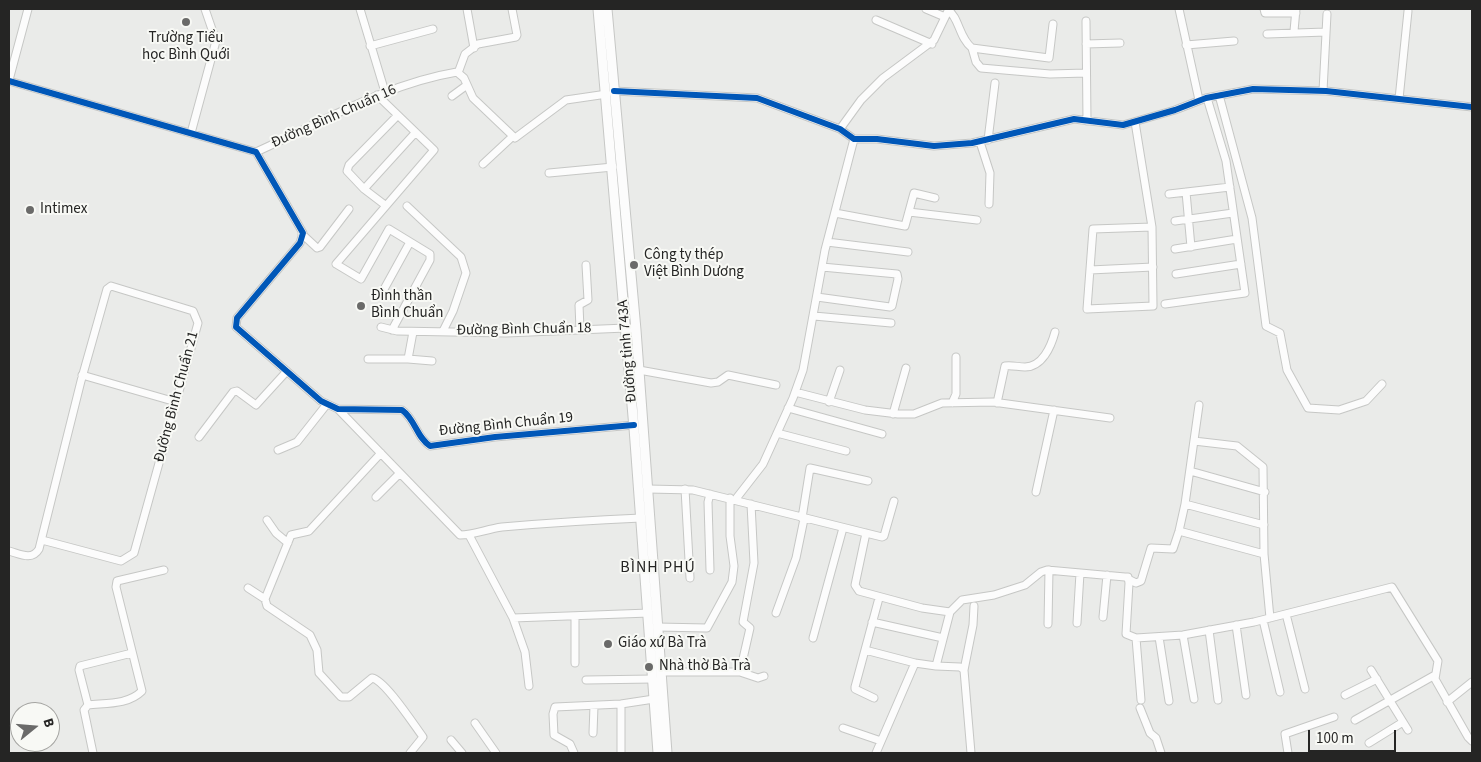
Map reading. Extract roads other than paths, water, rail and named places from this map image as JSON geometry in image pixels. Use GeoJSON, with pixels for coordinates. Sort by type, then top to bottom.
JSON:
{"type":"FeatureCollection","features":[{"type":"Feature","properties":{"kind":"main road","name":"Đường tỉnh 743A"},"geometry":{"type":"LineString","coordinates":[[598,9],[610,92],[636,330],[658,626],[653,679],[658,753]]}},
{"type":"Feature","properties":{"kind":"main road","name":"Đường tỉnh 743A"},"geometry":{"type":"LineString","coordinates":[[607,9],[613,167],[641,518],[649,613],[656,659],[661,672],[667,753]]}},
{"type":"Feature","properties":{"kind":"street"},"geometry":{"type":"LineString","coordinates":[[28,9],[9,81],[256,152],[302,234],[317,248],[320,247],[349,209]]}},
{"type":"Feature","properties":{"kind":"street"},"geometry":{"type":"LineString","coordinates":[[191,133],[216,41],[205,9]]}},
{"type":"Feature","properties":{"kind":"street"},"geometry":{"type":"LineString","coordinates":[[360,9],[385,92]]}},
{"type":"Feature","properties":{"kind":"street"},"geometry":{"type":"LineString","coordinates":[[467,9],[474,48]]}},
{"type":"Feature","properties":{"kind":"street"},"geometry":{"type":"LineString","coordinates":[[512,9],[516,37],[478,44],[465,54],[458,73],[467,85],[473,98],[512,137]]}},
{"type":"Feature","properties":{"kind":"street"},"geometry":{"type":"LineString","coordinates":[[926,9],[953,13],[966,43],[972,48],[1049,58],[1053,24]]}},
{"type":"Feature","properties":{"kind":"street"},"geometry":{"type":"LineString","coordinates":[[1179,9],[1199,100]]}},
{"type":"Feature","properties":{"kind":"street"},"geometry":{"type":"LineString","coordinates":[[1264,9],[1265,13],[1296,11],[1294,31]]}},
{"type":"Feature","properties":{"kind":"street"},"geometry":{"type":"LineString","coordinates":[[1399,99],[1408,11]]}},
{"type":"Feature","properties":{"kind":"street"},"geometry":{"type":"LineString","coordinates":[[840,129],[861,100],[883,78],[932,44],[938,35],[947,12]]}},
{"type":"Feature","properties":{"kind":"street"},"geometry":{"type":"LineString","coordinates":[[1322,91],[1327,14]]}},
{"type":"Feature","properties":{"kind":"street"},"geometry":{"type":"LineString","coordinates":[[876,20],[932,44]]}},
{"type":"Feature","properties":{"kind":"street"},"geometry":{"type":"LineString","coordinates":[[1086,21],[1087,121]]}},
{"type":"Feature","properties":{"kind":"street"},"geometry":{"type":"LineString","coordinates":[[370,46],[433,28]]}},
{"type":"Feature","properties":{"kind":"street"},"geometry":{"type":"LineString","coordinates":[[1267,34],[1294,31],[1326,32]]}},
{"type":"Feature","properties":{"kind":"street"},"geometry":{"type":"LineString","coordinates":[[1186,45],[1234,41]]}},
{"type":"Feature","properties":{"kind":"street"},"geometry":{"type":"LineString","coordinates":[[1086,44],[1120,42]]}},
{"type":"Feature","properties":{"kind":"street"},"geometry":{"type":"LineString","coordinates":[[972,48],[976,62],[981,68],[1050,74],[1086,73]]}},
{"type":"Feature","properties":{"kind":"street","name":"Đường Bình Chuẩn 16"},"geometry":{"type":"LineString","coordinates":[[256,152],[377,95],[438,75],[458,73]]}},
{"type":"Feature","properties":{"kind":"street"},"geometry":{"type":"LineString","coordinates":[[989,204],[990,173],[984,141],[995,83]]}},
{"type":"Feature","properties":{"kind":"street"},"geometry":{"type":"LineString","coordinates":[[452,96],[467,85]]}},
{"type":"Feature","properties":{"kind":"street"},"geometry":{"type":"LineString","coordinates":[[483,164],[512,137],[519,137],[547,112],[566,100],[610,92],[757,98],[840,129],[854,140],[877,139],[934,146],[984,141],[1061,121],[1087,121],[1112,125],[1135,122],[1199,100],[1252,90],[1322,91],[1472,107]]}},
{"type":"Feature","properties":{"kind":"street"},"geometry":{"type":"LineString","coordinates":[[377,95],[434,150],[336,264],[361,279],[389,230],[430,254],[430,260],[392,330]]}},
{"type":"Feature","properties":{"kind":"street"},"geometry":{"type":"LineString","coordinates":[[1219,95],[1252,218],[1266,326],[1280,333],[1288,370],[1298,394],[1308,408],[1339,410],[1366,402],[1382,384]]}},
{"type":"Feature","properties":{"kind":"street"},"geometry":{"type":"LineString","coordinates":[[1165,304],[1245,293],[1226,161],[1207,98]]}},
{"type":"Feature","properties":{"kind":"street"},"geometry":{"type":"LineString","coordinates":[[385,205],[364,189],[347,171],[349,165],[397,116]]}},
{"type":"Feature","properties":{"kind":"street"},"geometry":{"type":"LineString","coordinates":[[1135,122],[1152,227],[1153,306],[1087,309],[1092,229],[1152,227]]}},
{"type":"Feature","properties":{"kind":"street"},"geometry":{"type":"LineString","coordinates":[[364,189],[415,133]]}},
{"type":"Feature","properties":{"kind":"street"},"geometry":{"type":"LineString","coordinates":[[658,626],[707,628],[732,582],[734,566],[730,536],[732,499],[763,464],[803,370],[827,242],[854,140]]}},
{"type":"Feature","properties":{"kind":"street"},"geometry":{"type":"LineString","coordinates":[[549,173],[613,167]]}},
{"type":"Feature","properties":{"kind":"street"},"geometry":{"type":"LineString","coordinates":[[1169,194],[1230,187]]}},
{"type":"Feature","properties":{"kind":"street"},"geometry":{"type":"LineString","coordinates":[[1186,192],[1190,247]]}},
{"type":"Feature","properties":{"kind":"street"},"geometry":{"type":"LineString","coordinates":[[835,213],[905,226],[914,193],[935,198]]}},
{"type":"Feature","properties":{"kind":"street"},"geometry":{"type":"LineString","coordinates":[[408,206],[460,257],[465,267],[466,273],[443,332]]}},
{"type":"Feature","properties":{"kind":"street"},"geometry":{"type":"LineString","coordinates":[[909,212],[977,220]]}},
{"type":"Feature","properties":{"kind":"street"},"geometry":{"type":"LineString","coordinates":[[1175,221],[1233,213]]}},
{"type":"Feature","properties":{"kind":"street"},"geometry":{"type":"LineString","coordinates":[[302,234],[300,243],[236,318],[238,331],[328,404],[338,409],[400,472],[454,532],[460,535],[469,535],[483,529],[641,518]]}},
{"type":"Feature","properties":{"kind":"street"},"geometry":{"type":"LineString","coordinates":[[1175,249],[1237,239]]}},
{"type":"Feature","properties":{"kind":"street"},"geometry":{"type":"LineString","coordinates":[[383,291],[410,242]]}},
{"type":"Feature","properties":{"kind":"street"},"geometry":{"type":"LineString","coordinates":[[827,242],[908,252]]}},
{"type":"Feature","properties":{"kind":"street"},"geometry":{"type":"LineString","coordinates":[[1176,274],[1241,264]]}},
{"type":"Feature","properties":{"kind":"street"},"geometry":{"type":"LineString","coordinates":[[580,329],[579,305],[588,300],[586,265]]}},
{"type":"Feature","properties":{"kind":"street"},"geometry":{"type":"LineString","coordinates":[[817,297],[890,307],[892,306],[898,279],[897,274],[822,267]]}},
{"type":"Feature","properties":{"kind":"street"},"geometry":{"type":"LineString","coordinates":[[1090,270],[1153,267]]}},
{"type":"Feature","properties":{"kind":"street","name":"Đường Bình Chuẩn 21"},"geometry":{"type":"LineString","coordinates":[[9,551],[30,557],[36,554],[42,540],[82,374],[108,287],[181,306],[193,311],[198,323],[134,554],[122,561],[42,540]]}},
{"type":"Feature","properties":{"kind":"street"},"geometry":{"type":"LineString","coordinates":[[814,316],[891,323]]}},
{"type":"Feature","properties":{"kind":"street","name":"Đường Bình Chuẩn 18"},"geometry":{"type":"LineString","coordinates":[[381,328],[413,332],[506,333],[580,329],[626,328],[636,330]]}},
{"type":"Feature","properties":{"kind":"street"},"geometry":{"type":"LineString","coordinates":[[408,359],[413,332]]}},
{"type":"Feature","properties":{"kind":"street"},"geometry":{"type":"LineString","coordinates":[[997,403],[1005,366],[1027,367],[1037,364],[1051,344],[1055,332]]}},
{"type":"Feature","properties":{"kind":"street"},"geometry":{"type":"LineString","coordinates":[[952,403],[956,394],[956,357]]}},
{"type":"Feature","properties":{"kind":"street"},"geometry":{"type":"LineString","coordinates":[[368,359],[432,361]]}},
{"type":"Feature","properties":{"kind":"street"},"geometry":{"type":"LineString","coordinates":[[893,414],[906,368]]}},
{"type":"Feature","properties":{"kind":"street"},"geometry":{"type":"LineString","coordinates":[[639,370],[714,384],[728,375],[776,385]]}},
{"type":"Feature","properties":{"kind":"street"},"geometry":{"type":"LineString","coordinates":[[829,402],[840,370]]}},
{"type":"Feature","properties":{"kind":"street"},"geometry":{"type":"LineString","coordinates":[[199,437],[233,392],[236,391],[256,405],[287,371]]}},
{"type":"Feature","properties":{"kind":"street"},"geometry":{"type":"LineString","coordinates":[[82,374],[176,402]]}},
{"type":"Feature","properties":{"kind":"street"},"geometry":{"type":"LineString","coordinates":[[795,392],[829,402],[893,414],[914,414],[942,403],[997,403],[1110,418]]}},
{"type":"Feature","properties":{"kind":"street"},"geometry":{"type":"LineString","coordinates":[[278,450],[297,442],[328,404]]}},
{"type":"Feature","properties":{"kind":"street"},"geometry":{"type":"LineString","coordinates":[[936,666],[950,612],[962,600],[994,595],[1025,585],[1041,572],[1049,570],[1128,577],[1128,579],[1136,582],[1141,581],[1151,548],[1173,549],[1179,531],[1190,471],[1198,405]]}},
{"type":"Feature","properties":{"kind":"street"},"geometry":{"type":"LineString","coordinates":[[788,408],[882,434]]}},
{"type":"Feature","properties":{"kind":"street","name":"Đường Bình Chuẩn 19"},"geometry":{"type":"LineString","coordinates":[[338,409],[402,410],[407,413],[422,440],[435,446],[495,437],[634,425]]}},
{"type":"Feature","properties":{"kind":"street"},"geometry":{"type":"LineString","coordinates":[[1036,492],[1054,410]]}},
{"type":"Feature","properties":{"kind":"street"},"geometry":{"type":"LineString","coordinates":[[777,434],[846,451]]}},
{"type":"Feature","properties":{"kind":"street"},"geometry":{"type":"LineString","coordinates":[[1194,441],[1237,446],[1263,467],[1265,492],[1264,554],[1270,618]]}},
{"type":"Feature","properties":{"kind":"street"},"geometry":{"type":"LineString","coordinates":[[381,453],[309,531],[291,535],[265,599],[267,606],[310,635],[317,650],[319,673],[342,697],[348,697],[367,680],[375,678],[401,707],[423,737],[410,753]]}},
{"type":"Feature","properties":{"kind":"street"},"geometry":{"type":"LineString","coordinates":[[776,613],[796,558],[810,468],[868,482]]}},
{"type":"Feature","properties":{"kind":"street"},"geometry":{"type":"LineString","coordinates":[[1190,471],[1265,492]]}},
{"type":"Feature","properties":{"kind":"street"},"geometry":{"type":"LineString","coordinates":[[376,497],[400,472]]}},
{"type":"Feature","properties":{"kind":"street"},"geometry":{"type":"LineString","coordinates":[[648,489],[685,489],[732,499],[843,528],[884,536],[894,501]]}},
{"type":"Feature","properties":{"kind":"street"},"geometry":{"type":"LineString","coordinates":[[685,489],[690,578]]}},
{"type":"Feature","properties":{"kind":"street"},"geometry":{"type":"LineString","coordinates":[[710,494],[708,502],[710,570]]}},
{"type":"Feature","properties":{"kind":"street"},"geometry":{"type":"LineString","coordinates":[[740,672],[750,626],[743,622],[754,563],[751,504]]}},
{"type":"Feature","properties":{"kind":"street"},"geometry":{"type":"LineString","coordinates":[[1185,504],[1264,525]]}},
{"type":"Feature","properties":{"kind":"street"},"geometry":{"type":"LineString","coordinates":[[267,520],[276,533],[288,543]]}},
{"type":"Feature","properties":{"kind":"street"},"geometry":{"type":"LineString","coordinates":[[814,638],[843,528]]}},
{"type":"Feature","properties":{"kind":"street"},"geometry":{"type":"LineString","coordinates":[[1179,531],[1264,554]]}},
{"type":"Feature","properties":{"kind":"street"},"geometry":{"type":"LineString","coordinates":[[866,533],[855,585],[858,592],[922,608],[950,612]]}},
{"type":"Feature","properties":{"kind":"street"},"geometry":{"type":"LineString","coordinates":[[469,535],[513,618],[525,652],[529,686]]}},
{"type":"Feature","properties":{"kind":"street"},"geometry":{"type":"LineString","coordinates":[[92,753],[84,710],[88,705],[124,702],[137,696],[142,690],[116,587],[117,581],[164,570]]}},
{"type":"Feature","properties":{"kind":"street"},"geometry":{"type":"LineString","coordinates":[[1048,624],[1049,570]]}},
{"type":"Feature","properties":{"kind":"street"},"geometry":{"type":"LineString","coordinates":[[1077,623],[1080,573]]}},
{"type":"Feature","properties":{"kind":"street"},"geometry":{"type":"LineString","coordinates":[[1103,617],[1106,575]]}},
{"type":"Feature","properties":{"kind":"street"},"geometry":{"type":"LineString","coordinates":[[1128,579],[1125,629],[1126,634],[1136,638],[1182,635],[1263,620],[1392,587],[1438,661],[1435,679],[1472,741]]}},
{"type":"Feature","properties":{"kind":"street"},"geometry":{"type":"LineString","coordinates":[[248,588],[265,599]]}},
{"type":"Feature","properties":{"kind":"street"},"geometry":{"type":"LineString","coordinates":[[874,698],[855,689],[879,598]]}},
{"type":"Feature","properties":{"kind":"street"},"geometry":{"type":"LineString","coordinates":[[971,753],[964,670],[973,625],[974,606]]}},
{"type":"Feature","properties":{"kind":"street"},"geometry":{"type":"LineString","coordinates":[[513,618],[649,613]]}},
{"type":"Feature","properties":{"kind":"street"},"geometry":{"type":"LineString","coordinates":[[1286,614],[1305,689]]}},
{"type":"Feature","properties":{"kind":"street"},"geometry":{"type":"LineString","coordinates":[[575,616],[575,663]]}},
{"type":"Feature","properties":{"kind":"street"},"geometry":{"type":"LineString","coordinates":[[1263,620],[1280,692]]}},
{"type":"Feature","properties":{"kind":"street"},"geometry":{"type":"LineString","coordinates":[[872,622],[943,638]]}},
{"type":"Feature","properties":{"kind":"street"},"geometry":{"type":"LineString","coordinates":[[1236,625],[1246,695]]}},
{"type":"Feature","properties":{"kind":"street"},"geometry":{"type":"LineString","coordinates":[[1209,630],[1218,700]]}},
{"type":"Feature","properties":{"kind":"street"},"geometry":{"type":"LineString","coordinates":[[1182,635],[1194,699]]}},
{"type":"Feature","properties":{"kind":"street"},"geometry":{"type":"LineString","coordinates":[[1159,637],[1169,701]]}},
{"type":"Feature","properties":{"kind":"street"},"geometry":{"type":"LineString","coordinates":[[1136,638],[1141,700]]}},
{"type":"Feature","properties":{"kind":"street"},"geometry":{"type":"LineString","coordinates":[[865,650],[915,663],[960,667],[964,670]]}},
{"type":"Feature","properties":{"kind":"street"},"geometry":{"type":"LineString","coordinates":[[88,705],[79,670],[80,666],[132,653]]}},
{"type":"Feature","properties":{"kind":"street"},"geometry":{"type":"LineString","coordinates":[[876,753],[915,663]]}},
{"type":"Feature","properties":{"kind":"street"},"geometry":{"type":"LineString","coordinates":[[1371,670],[1408,730]]}},
{"type":"Feature","properties":{"kind":"street"},"geometry":{"type":"LineString","coordinates":[[661,672],[740,672],[758,678],[764,676]]}},
{"type":"Feature","properties":{"kind":"street"},"geometry":{"type":"LineString","coordinates":[[1355,720],[1435,675]]}},
{"type":"Feature","properties":{"kind":"street"},"geometry":{"type":"LineString","coordinates":[[586,680],[653,679]]}},
{"type":"Feature","properties":{"kind":"street"},"geometry":{"type":"LineString","coordinates":[[1345,695],[1377,679]]}},
{"type":"Feature","properties":{"kind":"street"},"geometry":{"type":"LineString","coordinates":[[1447,702],[1472,682]]}},
{"type":"Feature","properties":{"kind":"street"},"geometry":{"type":"LineString","coordinates":[[574,753],[570,744],[554,735],[553,708],[620,704],[654,699]]}},
{"type":"Feature","properties":{"kind":"street"},"geometry":{"type":"LineString","coordinates":[[620,704],[621,752]]}},
{"type":"Feature","properties":{"kind":"street"},"geometry":{"type":"LineString","coordinates":[[593,733],[594,706]]}},
{"type":"Feature","properties":{"kind":"street"},"geometry":{"type":"LineString","coordinates":[[1140,708],[1150,733],[1156,738],[1161,753]]}},
{"type":"Feature","properties":{"kind":"street"},"geometry":{"type":"LineString","coordinates":[[1288,753],[1285,734],[1334,717]]}},
{"type":"Feature","properties":{"kind":"street"},"geometry":{"type":"LineString","coordinates":[[475,722],[496,753]]}},
{"type":"Feature","properties":{"kind":"street"},"geometry":{"type":"LineString","coordinates":[[1369,743],[1403,722]]}},
{"type":"Feature","properties":{"kind":"street"},"geometry":{"type":"LineString","coordinates":[[843,728],[881,741]]}},
{"type":"Feature","properties":{"kind":"street"},"geometry":{"type":"LineString","coordinates":[[451,740],[462,753]]}},
{"type":"Feature","properties":{"kind":"place","name":"Trường Tiểu học Bình Quới"},"geometry":{"type":"Point","coordinates":[186,22]}},
{"type":"Feature","properties":{"kind":"place","name":"Intimex"},"geometry":{"type":"Point","coordinates":[30,210]}},
{"type":"Feature","properties":{"kind":"place","name":"Công ty thép Việt Bình Dương"},"geometry":{"type":"Point","coordinates":[634,265]}},
{"type":"Feature","properties":{"kind":"place","name":"Đình thần Bình Chuẩn"},"geometry":{"type":"Point","coordinates":[361,306]}},
{"type":"Feature","properties":{"kind":"place","name":"Giáo xứ Bà Trà"},"geometry":{"type":"Point","coordinates":[608,644]}},
{"type":"Feature","properties":{"kind":"place","name":"Nhà thờ Bà Trà"},"geometry":{"type":"Point","coordinates":[649,667]}},
{"type":"Feature","properties":{"kind":"district","name":"BÌNH PHÚ"},"geometry":{"type":"Point","coordinates":[658,568]}}]}
